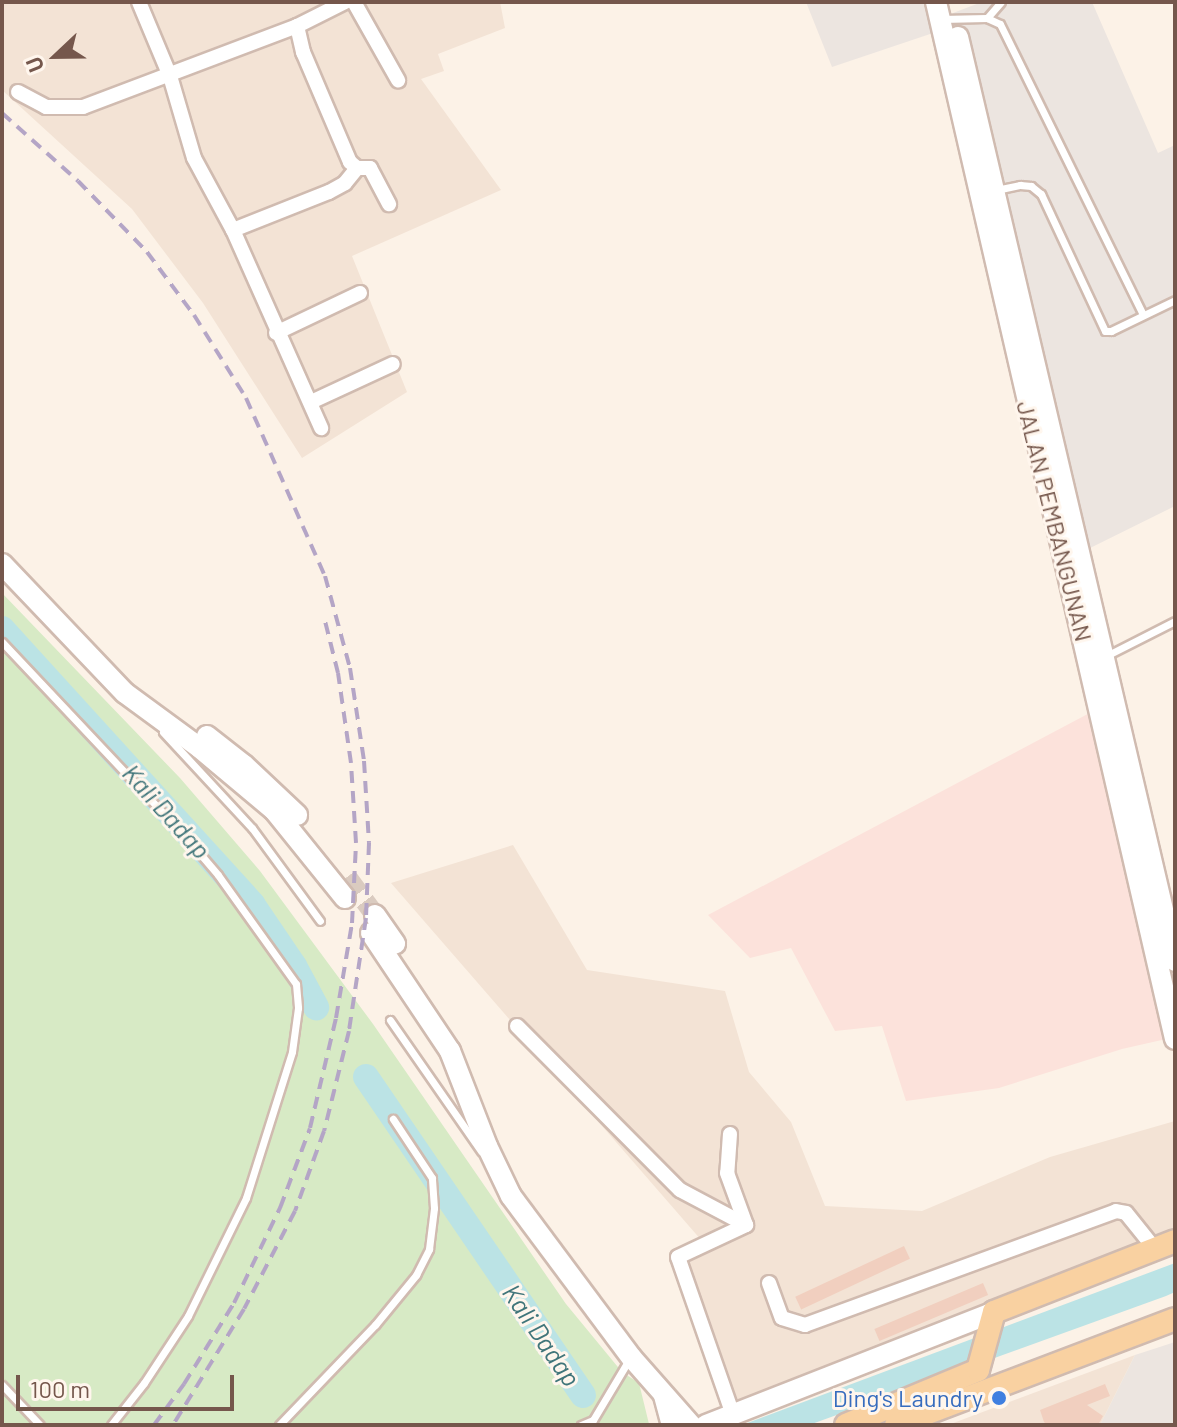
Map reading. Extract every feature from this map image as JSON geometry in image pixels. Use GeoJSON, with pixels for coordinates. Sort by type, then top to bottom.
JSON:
{"type":"FeatureCollection","features":[{"type":"Feature","properties":{"kind":"main road","name":"JALAN PEMBANGUNAN"},"geometry":{"type":"LineString","coordinates":[[945,10],[1175,1039]]}},
{"type":"Feature","properties":{"kind":"main road","name":"JALAN PEMBANGUNAN"},"geometry":{"type":"LineString","coordinates":[[987,192],[1105,656],[1175,961]]}},
{"type":"Feature","properties":{"kind":"main road"},"geometry":{"type":"LineString","coordinates":[[2,564],[83,649],[125,693],[200,748],[274,810],[346,887],[307,825],[244,765],[129,686],[83,649]]}},
{"type":"Feature","properties":{"kind":"main road"},"geometry":{"type":"LineString","coordinates":[[535,1229],[513,1181],[461,1044],[373,924],[450,1051],[487,1146],[511,1196],[535,1229],[631,1357],[691,1425]]}},
{"type":"Feature","properties":{"kind":"main road"},"geometry":{"type":"LineString","coordinates":[[722,1419],[991,1322],[1165,1245]]}},
{"type":"Feature","properties":{"kind":"main road"},"geometry":{"type":"LineString","coordinates":[[896,1425],[1175,1319]]}},
{"type":"Feature","properties":{"kind":"main road"},"geometry":{"type":"LineString","coordinates":[[979,1367],[991,1322]]}},
{"type":"Feature","properties":{"kind":"main road"},"geometry":{"type":"LineString","coordinates":[[979,1367],[1003,1384]]}},
{"type":"Feature","properties":{"kind":"main road"},"geometry":{"type":"LineString","coordinates":[[846,1425],[979,1367]]}},
{"type":"Feature","properties":{"kind":"street"},"geometry":{"type":"LineString","coordinates":[[139,2],[170,76],[194,158],[233,230],[276,333],[321,428]]}},
{"type":"Feature","properties":{"kind":"street"},"geometry":{"type":"LineString","coordinates":[[18,92],[46,107],[73,109],[170,76],[297,26],[345,2]]}},
{"type":"Feature","properties":{"kind":"street"},"geometry":{"type":"LineString","coordinates":[[354,2],[398,80]]}},
{"type":"Feature","properties":{"kind":"street"},"geometry":{"type":"LineString","coordinates":[[297,26],[303,52],[350,162],[357,168],[370,168],[389,204]]}},
{"type":"Feature","properties":{"kind":"street"},"geometry":{"type":"LineString","coordinates":[[233,230],[329,192],[345,183],[357,168]]}},
{"type":"Feature","properties":{"kind":"street"},"geometry":{"type":"LineString","coordinates":[[276,333],[360,293]]}},
{"type":"Feature","properties":{"kind":"street"},"geometry":{"type":"LineString","coordinates":[[311,402],[393,364]]}},
{"type":"Feature","properties":{"kind":"street"},"geometry":{"type":"LineString","coordinates":[[517,1026],[680,1190],[746,1225]]}},
{"type":"Feature","properties":{"kind":"street"},"geometry":{"type":"LineString","coordinates":[[730,1134],[727,1173],[746,1225]]}},
{"type":"Feature","properties":{"kind":"street"},"geometry":{"type":"LineString","coordinates":[[769,1283],[782,1318],[805,1325],[1116,1211],[1126,1213],[1165,1245]]}},
{"type":"Feature","properties":{"kind":"street"},"geometry":{"type":"LineString","coordinates":[[722,1419],[678,1257],[746,1225]]}},
{"type":"Feature","properties":{"kind":"street"},"geometry":{"type":"LineString","coordinates":[[650,1378],[670,1421]]}},
{"type":"Feature","properties":{"kind":"lane"},"geometry":{"type":"LineString","coordinates":[[987,18],[1001,2]]}},
{"type":"Feature","properties":{"kind":"lane"},"geometry":{"type":"LineString","coordinates":[[945,10],[987,18],[1000,24],[1143,315]]}},
{"type":"Feature","properties":{"kind":"lane"},"geometry":{"type":"LineString","coordinates":[[987,192],[1020,185],[1031,186],[1041,194],[1105,331],[1111,331],[1175,300]]}},
{"type":"Feature","properties":{"kind":"lane"},"geometry":{"type":"LineString","coordinates":[[1105,656],[1175,621]]}},
{"type":"Feature","properties":{"kind":"lane"},"geometry":{"type":"LineString","coordinates":[[2,642],[184,835],[218,875],[296,984],[298,1008],[292,1052],[246,1198],[188,1316],[144,1383],[111,1425]]}},
{"type":"Feature","properties":{"kind":"lane"},"geometry":{"type":"LineString","coordinates":[[125,693],[222,793],[320,921]]}},
{"type":"Feature","properties":{"kind":"lane"},"geometry":{"type":"LineString","coordinates":[[390,1020],[511,1196]]}},
{"type":"Feature","properties":{"kind":"lane"},"geometry":{"type":"LineString","coordinates":[[279,1425],[375,1325],[416,1275],[429,1249],[434,1208],[432,1178],[393,1119]]}},
{"type":"Feature","properties":{"kind":"lane"},"geometry":{"type":"LineString","coordinates":[[581,1425],[593,1420],[631,1357]]}},
{"type":"Feature","properties":{"kind":"lane"},"geometry":{"type":"LineString","coordinates":[[2,1385],[40,1425]]}},
{"type":"Feature","properties":{"kind":"shaded area"},"geometry":{"type":"Polygon","coordinates":[[[2,2],[500,2],[505,28],[438,54],[444,71],[421,79],[501,190],[352,256],[407,392],[302,458],[203,303],[132,209],[2,90],[2,2]]]}},
{"type":"Feature","properties":{"kind":"shaded area"},"geometry":{"type":"Polygon","coordinates":[[[806,2],[929,2],[936,32],[832,67],[806,2]]]}},
{"type":"Feature","properties":{"kind":"shaded area"},"geometry":{"type":"Polygon","coordinates":[[[982,2],[1092,2],[1158,153],[1175,145],[1175,506],[1080,553],[953,13],[982,2]]]}},
{"type":"Feature","properties":{"kind":"shaded area"},"geometry":{"type":"Polygon","coordinates":[[[1099,708],[1148,907],[1175,893],[1175,1037],[1122,1049],[999,1088],[906,1101],[882,1026],[835,1031],[791,948],[750,958],[708,915],[1099,708]]]}},
{"type":"Feature","properties":{"kind":"shaded area"},"geometry":{"type":"Polygon","coordinates":[[[513,845],[587,970],[725,991],[749,1072],[791,1122],[825,1206],[922,1211],[1050,1157],[1175,1121],[1175,1253],[980,1332],[726,1422],[674,1257],[702,1241],[391,883],[513,845]]]}},
{"type":"Feature","properties":{"kind":"shaded area"},"geometry":{"type":"Polygon","coordinates":[[[1175,1342],[1175,1425],[1100,1425],[1135,1355],[1175,1342]]]}},
{"type":"Feature","properties":{"kind":"shaded area"},"geometry":{"type":"Polygon","coordinates":[[[1135,1355],[1100,1425],[948,1425],[1135,1355]]]}},
{"type":"Feature","properties":{"kind":"green space"},"geometry":{"type":"Polygon","coordinates":[[[2,593],[180,778],[260,871],[373,1024],[566,1304],[622,1372],[639,1383],[649,1424],[2,1425],[2,593]]]}},
{"type":"Feature","properties":{"kind":"water"},"geometry":{"type":"Polygon","coordinates":[[[1175,1263],[1175,1292],[1166,1296],[809,1425],[742,1425],[1175,1263]]]}},
{"type":"Feature","properties":{"kind":"building"},"geometry":{"type":"Polygon","coordinates":[[[904,1246],[910,1259],[801,1309],[795,1297],[904,1246]]]}},
{"type":"Feature","properties":{"kind":"building"},"geometry":{"type":"Polygon","coordinates":[[[983,1283],[988,1295],[879,1341],[874,1329],[983,1283]]]}},
{"type":"Feature","properties":{"kind":"building"},"geometry":{"type":"Polygon","coordinates":[[[1105,1384],[1110,1396],[1087,1405],[1103,1416],[1098,1425],[1047,1425],[1044,1422],[1040,1410],[1105,1384]]]}},
{"type":"Feature","properties":{"kind":"waterway","name":"Kali Dadap"},"geometry":{"type":"LineString","coordinates":[[2,629],[252,904],[294,966],[316,1007]]}},
{"type":"Feature","properties":{"kind":"waterway","name":"Kali Dadap"},"geometry":{"type":"LineString","coordinates":[[366,1077],[583,1395]]}},
{"type":"Feature","properties":{"kind":"tunnel"},"geometry":{"type":"LineString","coordinates":[[347,877],[375,915]]}},
{"type":"Feature","properties":{"kind":"railway"},"geometry":{"type":"LineString","coordinates":[[2,113],[78,181],[147,252],[194,315],[246,398],[325,576],[350,668],[364,761],[369,843],[366,918],[349,1031],[324,1131],[295,1211],[244,1309],[173,1425]]}},
{"type":"Feature","properties":{"kind":"railway"},"geometry":{"type":"LineString","coordinates":[[154,1425],[184,1384],[234,1303],[280,1208],[310,1128],[336,1018],[352,923],[356,843],[351,763],[338,673],[324,617]]}},
{"type":"Feature","properties":{"kind":"place","name":"Ding's Laundry"},"geometry":{"type":"Point","coordinates":[999,1398]}}]}
